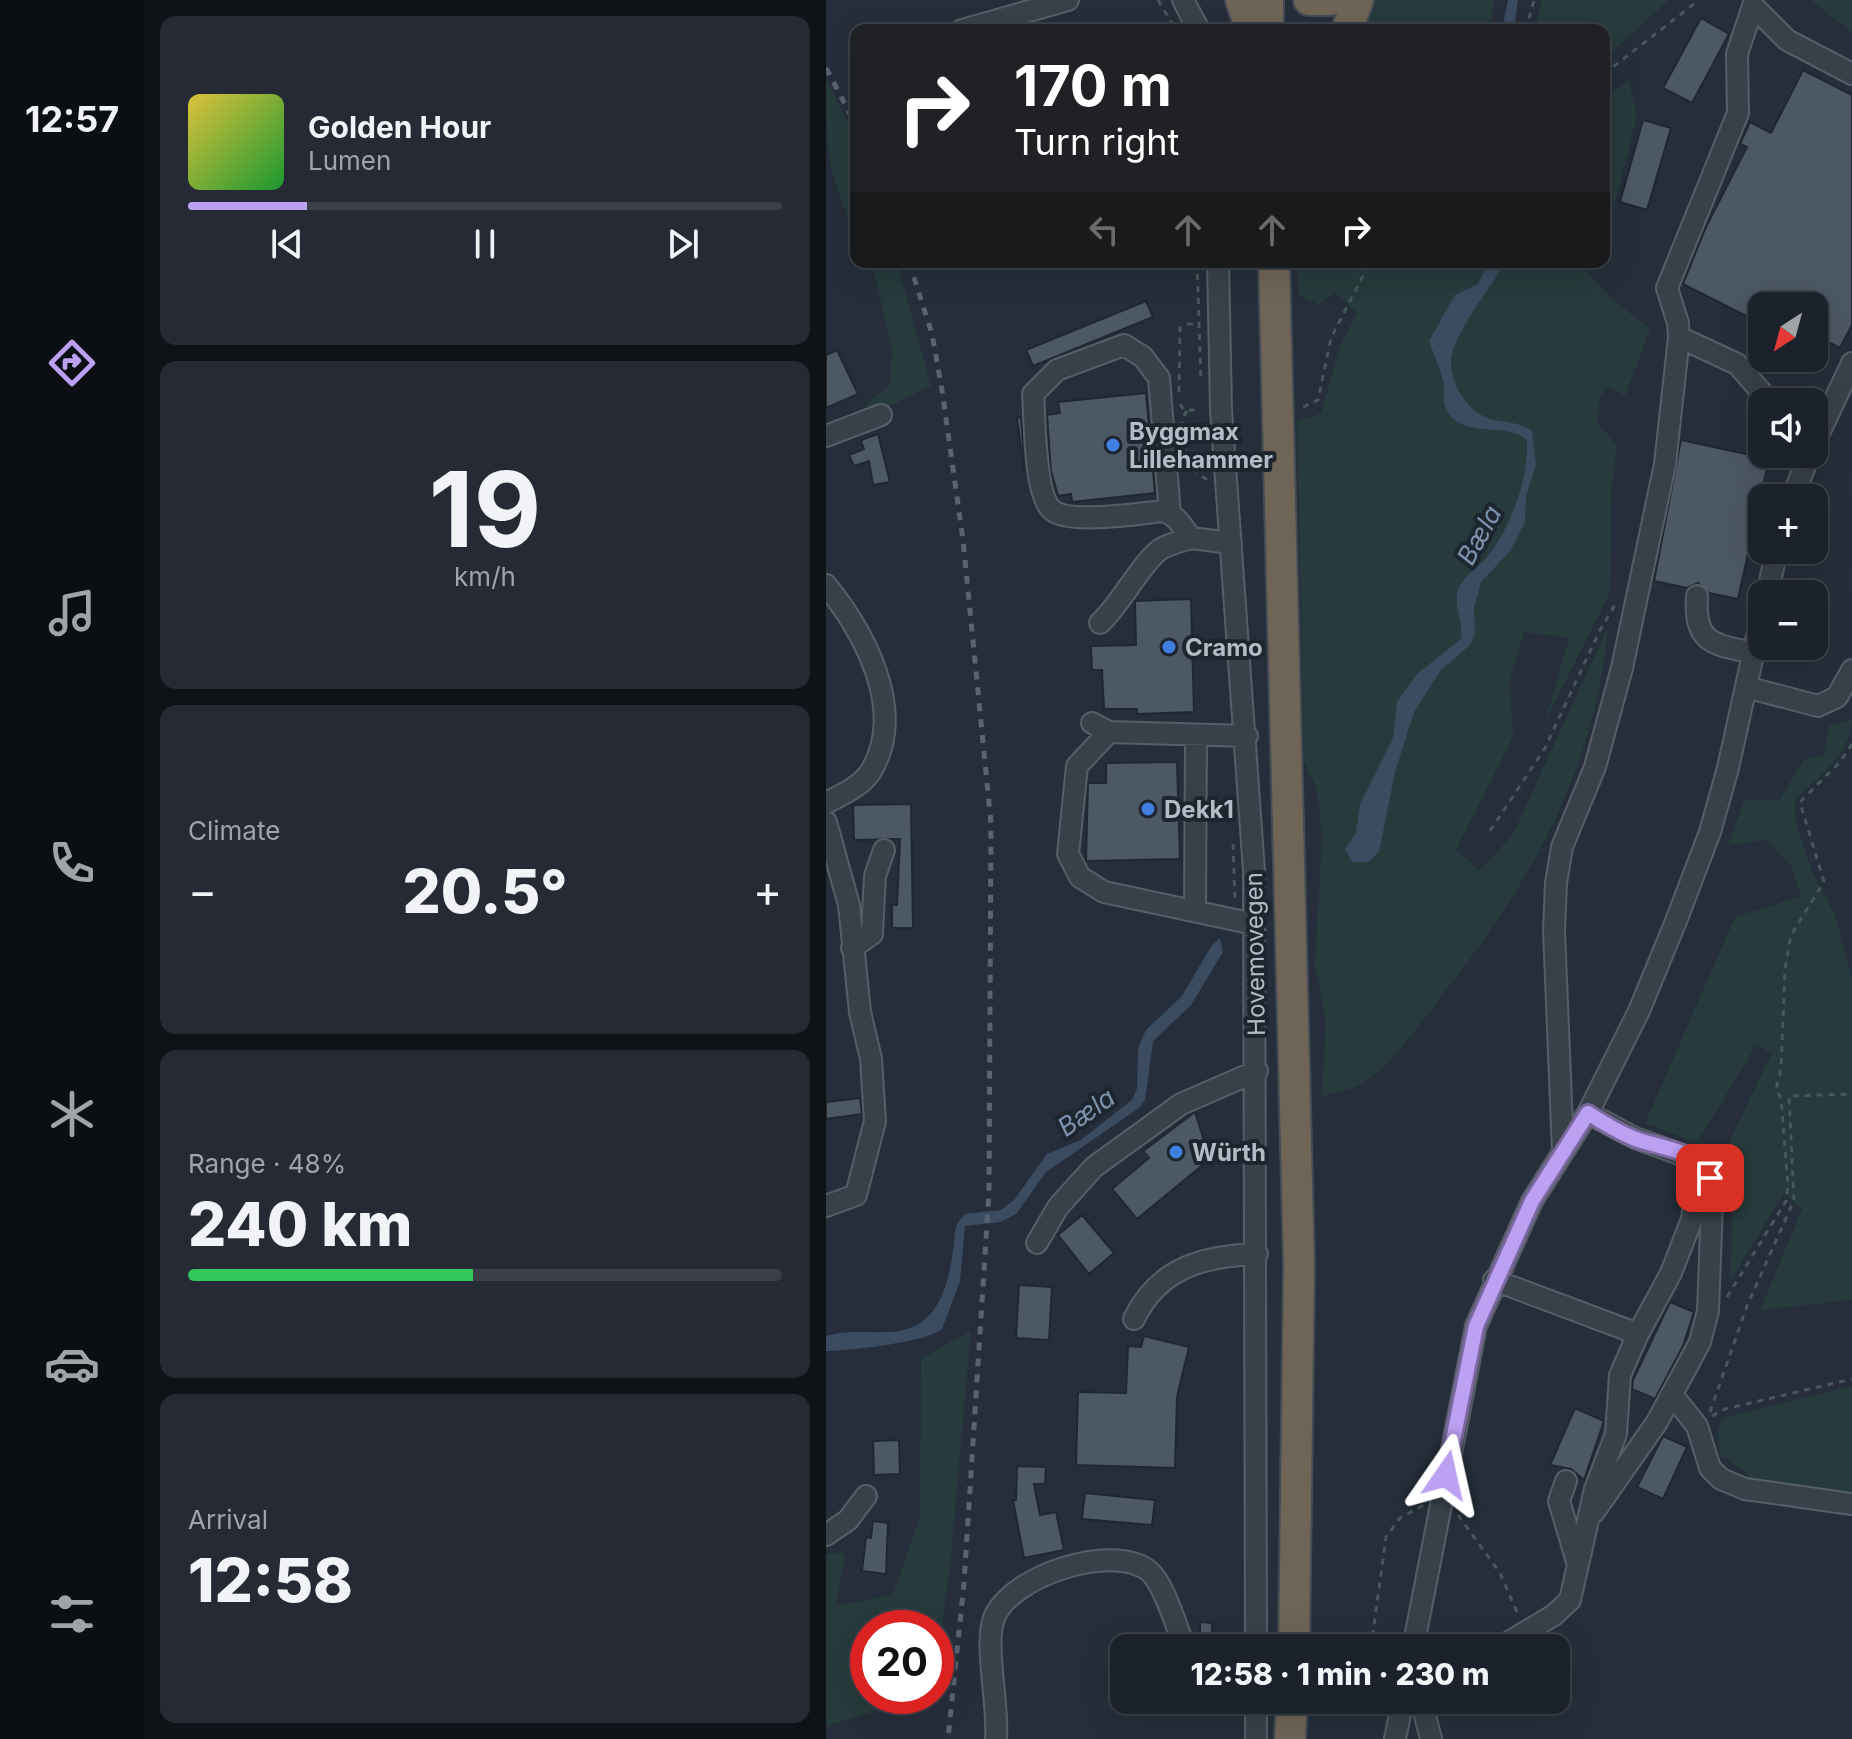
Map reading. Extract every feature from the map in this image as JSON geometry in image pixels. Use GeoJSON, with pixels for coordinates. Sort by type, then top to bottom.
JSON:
{"type":"FeatureCollection","features":[{"type":"Feature","properties":{"kind":"highway"},"geometry":{"type":"LineString","coordinates":[[1241,0],[1249,24]]}},
{"type":"Feature","properties":{"kind":"highway"},"geometry":{"type":"LineString","coordinates":[[1268,0],[1268,24]]}},
{"type":"Feature","properties":{"kind":"highway"},"geometry":{"type":"LineString","coordinates":[[1309,0],[1330,0]]}},
{"type":"Feature","properties":{"kind":"highway"},"geometry":{"type":"LineString","coordinates":[[1349,24],[1358,0]]}},
{"type":"Feature","properties":{"kind":"highway"},"geometry":{"type":"LineString","coordinates":[[1263,268],[1273,570],[1284,616]]}},
{"type":"Feature","properties":{"kind":"highway"},"geometry":{"type":"LineString","coordinates":[[1275,268],[1291,409]]}},
{"type":"Feature","properties":{"kind":"highway"},"geometry":{"type":"LineString","coordinates":[[1288,268],[1291,409],[1284,616],[1299,1280],[1294,1634]]}},
{"type":"Feature","properties":{"kind":"highway"},"geometry":{"type":"LineString","coordinates":[[1290,1739],[1291,1714]]}},
{"type":"Feature","properties":{"kind":"street"},"geometry":{"type":"LineString","coordinates":[[983,24],[1068,0]]}},
{"type":"Feature","properties":{"kind":"street"},"geometry":{"type":"LineString","coordinates":[[1183,0],[1196,24]]}},
{"type":"Feature","properties":{"kind":"street"},"geometry":{"type":"LineString","coordinates":[[1756,2],[1787,40],[1852,74]]}},
{"type":"Feature","properties":{"kind":"street"},"geometry":{"type":"LineString","coordinates":[[1563,1152],[1554,930],[1556,883],[1562,847],[1584,798],[1609,723],[1665,464],[1679,337],[1667,288],[1738,113],[1737,54],[1756,2]]}},
{"type":"Feature","properties":{"kind":"street","name":"Hovemovegen"},"geometry":{"type":"LineString","coordinates":[[1218,268],[1221,410],[1247,736],[1245,922],[1257,1071],[1256,1634]]}},
{"type":"Feature","properties":{"kind":"street"},"geometry":{"type":"LineString","coordinates":[[1679,337],[1737,364],[1758,388]]}},
{"type":"Feature","properties":{"kind":"street"},"geometry":{"type":"LineString","coordinates":[[1170,514],[1159,378],[1143,357],[1124,345],[1057,370],[1033,394],[1042,494],[1052,511],[1069,517],[1164,511],[1170,514],[1177,516],[1191,538]]}},
{"type":"Feature","properties":{"kind":"street"},"geometry":{"type":"LineString","coordinates":[[1828,414],[1852,363]]}},
{"type":"Feature","properties":{"kind":"street"},"geometry":{"type":"LineString","coordinates":[[826,436],[881,415]]}},
{"type":"Feature","properties":{"kind":"street"},"geometry":{"type":"LineString","coordinates":[[1100,623],[1114,611],[1150,558],[1161,548],[1191,538],[1231,543]]}},
{"type":"Feature","properties":{"kind":"street"},"geometry":{"type":"LineString","coordinates":[[826,585],[856,625],[878,680],[887,731],[870,773],[847,792],[826,803]]}},
{"type":"Feature","properties":{"kind":"street"},"geometry":{"type":"LineString","coordinates":[[1697,596],[1700,630],[1710,643],[1748,652]]}},
{"type":"Feature","properties":{"kind":"street"},"geometry":{"type":"LineString","coordinates":[[1416,1634],[1476,1326],[1532,1201],[1588,1113],[1639,1011],[1710,832],[1752,660]]}},
{"type":"Feature","properties":{"kind":"street"},"geometry":{"type":"LineString","coordinates":[[1746,687],[1778,693],[1811,705],[1827,705],[1837,697],[1852,670]]}},
{"type":"Feature","properties":{"kind":"street"},"geometry":{"type":"LineString","coordinates":[[1245,922],[1104,892],[1080,877],[1068,854],[1077,766],[1101,728],[1196,737],[1247,736]]}},
{"type":"Feature","properties":{"kind":"street"},"geometry":{"type":"LineString","coordinates":[[1195,911],[1196,737]]}},
{"type":"Feature","properties":{"kind":"street"},"geometry":{"type":"LineString","coordinates":[[826,822],[849,905],[852,948],[871,1059],[875,1121],[856,1195],[826,1206]]}},
{"type":"Feature","properties":{"kind":"street"},"geometry":{"type":"LineString","coordinates":[[852,948],[872,934],[875,876],[884,850]]}},
{"type":"Feature","properties":{"kind":"street"},"geometry":{"type":"LineString","coordinates":[[1037,1243],[1058,1207],[1094,1167],[1181,1104],[1257,1071]]}},
{"type":"Feature","properties":{"kind":"street"},"geometry":{"type":"LineString","coordinates":[[1588,1113],[1635,1138],[1699,1161],[1707,1171],[1711,1186],[1708,1311],[1700,1342],[1673,1396],[1589,1522]]}},
{"type":"Feature","properties":{"kind":"street"},"geometry":{"type":"LineString","coordinates":[[1521,1634],[1563,1608],[1570,1600],[1595,1489],[1616,1434],[1620,1375],[1671,1273],[1692,1219],[1699,1161]]}},
{"type":"Feature","properties":{"kind":"street"},"geometry":{"type":"LineString","coordinates":[[1134,1319],[1147,1295],[1167,1277],[1190,1263],[1257,1254]]}},
{"type":"Feature","properties":{"kind":"street"},"geometry":{"type":"LineString","coordinates":[[1494,1280],[1638,1334]]}},
{"type":"Feature","properties":{"kind":"street"},"geometry":{"type":"LineString","coordinates":[[1673,1396],[1697,1426],[1710,1468],[1721,1479],[1745,1489],[1852,1504]]}},
{"type":"Feature","properties":{"kind":"street"},"geometry":{"type":"LineString","coordinates":[[1566,1481],[1559,1501],[1579,1566]]}},
{"type":"Feature","properties":{"kind":"street"},"geometry":{"type":"LineString","coordinates":[[826,1535],[848,1520],[866,1496]]}},
{"type":"Feature","properties":{"kind":"street"},"geometry":{"type":"LineString","coordinates":[[996,1739],[998,1701],[993,1622],[1013,1592],[1034,1578],[1102,1563],[1120,1561],[1137,1565],[1156,1579],[1179,1634]]}},
{"type":"Feature","properties":{"kind":"street"},"geometry":{"type":"LineString","coordinates":[[1256,1714],[1256,1739]]}},
{"type":"Feature","properties":{"kind":"street"},"geometry":{"type":"LineString","coordinates":[[1395,1739],[1410,1714]]}},
{"type":"Feature","properties":{"kind":"street"},"geometry":{"type":"LineString","coordinates":[[1422,1714],[1431,1739]]}},
{"type":"Feature","properties":{"kind":"path"},"geometry":{"type":"LineString","coordinates":[[1158,0],[1172,24]]}},
{"type":"Feature","properties":{"kind":"path"},"geometry":{"type":"LineString","coordinates":[[1528,24],[1534,0]]}},
{"type":"Feature","properties":{"kind":"path"},"geometry":{"type":"LineString","coordinates":[[1610,69],[1699,0]]}},
{"type":"Feature","properties":{"kind":"path"},"geometry":{"type":"LineString","coordinates":[[1197,268],[1202,395]]}},
{"type":"Feature","properties":{"kind":"path"},"geometry":{"type":"LineString","coordinates":[[1291,409],[1318,400],[1331,338],[1367,268]]}},
{"type":"Feature","properties":{"kind":"path"},"geometry":{"type":"LineString","coordinates":[[1198,324],[1183,325],[1180,330],[1179,400],[1181,407],[1198,410]]}},
{"type":"Feature","properties":{"kind":"path"},"geometry":{"type":"LineString","coordinates":[[1188,410],[1183,418],[1182,432],[1189,459],[1194,471],[1208,480],[1207,465]]}},
{"type":"Feature","properties":{"kind":"path"},"geometry":{"type":"LineString","coordinates":[[1490,831],[1545,748],[1606,618],[1640,576]]}},
{"type":"Feature","properties":{"kind":"path"},"geometry":{"type":"LineString","coordinates":[[1708,1311],[1725,1300],[1734,1288],[1786,1201],[1788,1186],[1781,1098],[1776,1089],[1781,1069],[1785,969],[1791,935],[1824,882],[1800,802],[1840,762],[1852,744]]}},
{"type":"Feature","properties":{"kind":"path"},"geometry":{"type":"LineString","coordinates":[[1233,842],[1245,922]]}},
{"type":"Feature","properties":{"kind":"path"},"geometry":{"type":"LineString","coordinates":[[1852,1094],[1789,1096],[1794,1200],[1747,1306],[1707,1419],[1725,1409],[1852,1379]]}},
{"type":"Feature","properties":{"kind":"green space"},"geometry":{"type":"Polygon","coordinates":[[[1366,0],[1494,0],[1491,24],[1358,24],[1366,0]]]}},
{"type":"Feature","properties":{"kind":"green space"},"geometry":{"type":"Polygon","coordinates":[[[1542,0],[1669,0],[1610,54],[1610,24],[1536,24],[1542,0]]]}},
{"type":"Feature","properties":{"kind":"green space"},"geometry":{"type":"Polygon","coordinates":[[[1810,0],[1852,0],[1852,32],[1810,0]]]}},
{"type":"Feature","properties":{"kind":"green space"},"geometry":{"type":"Polygon","coordinates":[[[826,78],[850,127],[850,221],[833,175],[826,122],[826,78]]]}},
{"type":"Feature","properties":{"kind":"green space"},"geometry":{"type":"Polygon","coordinates":[[[1629,81],[1637,117],[1610,222],[1610,93],[1629,81]]]}},
{"type":"Feature","properties":{"kind":"green space"},"geometry":{"type":"Polygon","coordinates":[[[873,268],[899,268],[931,386],[869,416],[866,405],[890,385],[892,351],[873,268]]]}},
{"type":"Feature","properties":{"kind":"green space"},"geometry":{"type":"Polygon","coordinates":[[[1298,268],[1583,268],[1611,298],[1650,329],[1625,396],[1608,387],[1600,397],[1597,423],[1617,445],[1611,496],[1610,592],[1545,722],[1569,638],[1524,632],[1510,681],[1513,737],[1456,850],[1480,871],[1513,834],[1608,627],[1601,680],[1589,729],[1554,822],[1504,909],[1396,1053],[1359,1086],[1322,1096],[1326,1022],[1315,964],[1322,835],[1317,789],[1304,762],[1297,422],[1321,413],[1340,346],[1357,313],[1334,292],[1319,305],[1298,294],[1298,268]]]}},
{"type":"Feature","properties":{"kind":"green space"},"geometry":{"type":"Polygon","coordinates":[[[1852,719],[1840,754],[1795,801],[1796,825],[1812,872],[1835,915],[1852,978],[1852,1300],[1760,1310],[1802,1209],[1784,1193],[1731,1280],[1732,1196],[1719,1163],[1772,1053],[1756,1045],[1697,1143],[1645,1123],[1735,917],[1801,896],[1790,864],[1767,840],[1728,845],[1744,800],[1779,800],[1805,759],[1824,755],[1829,726],[1852,719]]]}},
{"type":"Feature","properties":{"kind":"green space"},"geometry":{"type":"Polygon","coordinates":[[[971,1330],[944,1610],[850,1610],[850,1714],[866,1714],[826,1726],[826,1555],[841,1552],[845,1557],[836,1606],[893,1594],[920,1518],[921,1359],[971,1330]]]}},
{"type":"Feature","properties":{"kind":"green space"},"geometry":{"type":"Polygon","coordinates":[[[1852,1386],[1852,1499],[1750,1483],[1746,1471],[1720,1455],[1717,1432],[1722,1418],[1852,1386]]]}},
{"type":"Feature","properties":{"kind":"water"},"geometry":{"type":"Polygon","coordinates":[[[1508,0],[1518,0],[1515,24],[1503,24],[1508,0]]]}},
{"type":"Feature","properties":{"kind":"water"},"geometry":{"type":"Polygon","coordinates":[[[1486,268],[1500,268],[1455,345],[1452,372],[1458,390],[1477,412],[1532,431],[1536,465],[1526,495],[1525,522],[1510,551],[1481,582],[1474,608],[1475,634],[1470,645],[1440,671],[1414,712],[1395,772],[1379,852],[1368,862],[1352,862],[1345,849],[1356,833],[1360,804],[1393,738],[1397,702],[1417,674],[1461,639],[1458,590],[1504,532],[1522,486],[1527,440],[1519,434],[1473,427],[1453,418],[1445,406],[1444,384],[1429,341],[1455,295],[1478,284],[1486,268]]]}},
{"type":"Feature","properties":{"kind":"water"},"geometry":{"type":"Polygon","coordinates":[[[1220,938],[1223,952],[1191,1005],[1153,1041],[1145,1100],[1139,1108],[1046,1172],[1016,1214],[1001,1222],[965,1226],[960,1281],[942,1329],[905,1342],[826,1351],[826,1336],[845,1332],[899,1331],[923,1321],[932,1312],[948,1277],[959,1221],[965,1214],[1001,1210],[1014,1200],[1047,1154],[1081,1140],[1132,1100],[1137,1089],[1138,1048],[1146,1030],[1182,996],[1212,945],[1220,938]]]}},
{"type":"Feature","properties":{"kind":"building"},"geometry":{"type":"Polygon","coordinates":[[[1701,18],[1729,34],[1692,103],[1663,88],[1701,18]]]}},
{"type":"Feature","properties":{"kind":"building"},"geometry":{"type":"Polygon","coordinates":[[[1803,70],[1852,95],[1852,325],[1840,348],[1828,342],[1828,292],[1748,292],[1748,317],[1683,284],[1705,229],[1747,147],[1740,144],[1750,122],[1771,133],[1803,70]]]}},
{"type":"Feature","properties":{"kind":"building"},"geometry":{"type":"Polygon","coordinates":[[[1643,120],[1671,128],[1647,210],[1620,202],[1643,120]]]}},
{"type":"Feature","properties":{"kind":"building"},"geometry":{"type":"Polygon","coordinates":[[[1146,301],[1153,317],[1033,366],[1026,350],[1146,301]]]}},
{"type":"Feature","properties":{"kind":"building"},"geometry":{"type":"Polygon","coordinates":[[[837,350],[858,394],[826,408],[826,355],[837,350]]]}},
{"type":"Feature","properties":{"kind":"building"},"geometry":{"type":"Polygon","coordinates":[[[1146,393],[1155,493],[1072,502],[1071,494],[1058,496],[1051,471],[1047,415],[1060,413],[1058,402],[1146,393]]]}},
{"type":"Feature","properties":{"kind":"building"},"geometry":{"type":"Polygon","coordinates":[[[1021,417],[1025,470],[1017,418],[1021,417]]]}},
{"type":"Feature","properties":{"kind":"building"},"geometry":{"type":"Polygon","coordinates":[[[878,434],[890,482],[873,485],[869,461],[854,466],[849,455],[864,449],[861,441],[878,434]]]}},
{"type":"Feature","properties":{"kind":"building"},"geometry":{"type":"Polygon","coordinates":[[[1681,440],[1748,454],[1748,468],[1767,468],[1763,484],[1748,484],[1748,554],[1738,599],[1709,593],[1698,583],[1687,588],[1654,581],[1681,440]]]}},
{"type":"Feature","properties":{"kind":"building"},"geometry":{"type":"Polygon","coordinates":[[[1191,599],[1194,712],[1137,714],[1137,709],[1104,709],[1102,670],[1092,670],[1091,646],[1136,645],[1135,601],[1191,599]]]}},
{"type":"Feature","properties":{"kind":"building"},"geometry":{"type":"Polygon","coordinates":[[[1177,762],[1180,859],[1086,861],[1088,783],[1106,783],[1106,763],[1177,762]]]}},
{"type":"Feature","properties":{"kind":"building"},"geometry":{"type":"Polygon","coordinates":[[[911,804],[913,928],[892,928],[892,905],[897,905],[900,839],[854,840],[853,805],[911,804]]]}},
{"type":"Feature","properties":{"kind":"building"},"geometry":{"type":"Polygon","coordinates":[[[860,1098],[862,1114],[826,1119],[826,1102],[860,1098]]]}},
{"type":"Feature","properties":{"kind":"building"},"geometry":{"type":"Polygon","coordinates":[[[1195,1112],[1210,1159],[1137,1219],[1112,1189],[1149,1158],[1143,1151],[1195,1112]]]}},
{"type":"Feature","properties":{"kind":"building"},"geometry":{"type":"Polygon","coordinates":[[[1082,1215],[1114,1253],[1089,1274],[1058,1235],[1082,1215]]]}},
{"type":"Feature","properties":{"kind":"building"},"geometry":{"type":"Polygon","coordinates":[[[1019,1285],[1052,1287],[1049,1340],[1016,1338],[1019,1285]]]}},
{"type":"Feature","properties":{"kind":"building"},"geometry":{"type":"Polygon","coordinates":[[[1670,1302],[1694,1312],[1683,1346],[1655,1399],[1632,1389],[1633,1380],[1670,1302]]]}},
{"type":"Feature","properties":{"kind":"building"},"geometry":{"type":"Polygon","coordinates":[[[1144,1336],[1189,1347],[1177,1397],[1175,1468],[1076,1465],[1078,1392],[1126,1393],[1128,1346],[1141,1347],[1144,1336]]]}},
{"type":"Feature","properties":{"kind":"building"},"geometry":{"type":"Polygon","coordinates":[[[1575,1408],[1604,1421],[1584,1480],[1571,1469],[1550,1465],[1575,1408]]]}},
{"type":"Feature","properties":{"kind":"building"},"geometry":{"type":"Polygon","coordinates":[[[1663,1436],[1687,1447],[1663,1499],[1637,1487],[1663,1436]]]}},
{"type":"Feature","properties":{"kind":"building"},"geometry":{"type":"Polygon","coordinates":[[[899,1440],[900,1474],[874,1475],[873,1441],[899,1440]]]}},
{"type":"Feature","properties":{"kind":"building"},"geometry":{"type":"Polygon","coordinates":[[[1017,1466],[1046,1467],[1045,1484],[1034,1484],[1040,1515],[1056,1512],[1064,1550],[1024,1558],[1013,1500],[1016,1500],[1017,1466]]]}},
{"type":"Feature","properties":{"kind":"building"},"geometry":{"type":"Polygon","coordinates":[[[1085,1493],[1155,1500],[1152,1525],[1082,1519],[1085,1493]]]}},
{"type":"Feature","properties":{"kind":"building"},"geometry":{"type":"Polygon","coordinates":[[[873,1521],[888,1523],[886,1574],[862,1571],[866,1537],[871,1538],[873,1521]]]}},
{"type":"Feature","properties":{"kind":"building"},"geometry":{"type":"Polygon","coordinates":[[[1200,1622],[1212,1623],[1212,1634],[1200,1634],[1200,1622]]]}},
{"type":"Feature","properties":{"kind":"railway"},"geometry":{"type":"LineString","coordinates":[[826,68],[850,114]]}},
{"type":"Feature","properties":{"kind":"railway"},"geometry":{"type":"LineString","coordinates":[[911,268],[932,334],[942,390],[963,540],[991,823],[989,1192],[964,1583],[948,1739]]}},
{"type":"Feature","properties":{"kind":"place","name":"Byggmax Lillehammer"},"geometry":{"type":"Point","coordinates":[1113,445]}},
{"type":"Feature","properties":{"kind":"place","name":"Cramo"},"geometry":{"type":"Point","coordinates":[1169,647]}},
{"type":"Feature","properties":{"kind":"place","name":"Dekk1"},"geometry":{"type":"Point","coordinates":[1148,809]}},
{"type":"Feature","properties":{"kind":"place","name":"Würth"},"geometry":{"type":"Point","coordinates":[1176,1152]}},
{"type":"Feature","properties":{"kind":"route"},"geometry":{"type":"LineString","coordinates":[[1446,1475],[1476,1326],[1494,1280],[1532,1201],[1588,1113],[1635,1138],[1686,1154],[1699,1161],[1710,1178]]}},
{"type":"Feature","properties":{"kind":"water label","name":"Bæla"},"geometry":{"type":"Point","coordinates":[1479,535]}},
{"type":"Feature","properties":{"kind":"water label","name":"Bæla"},"geometry":{"type":"Point","coordinates":[1086,1112]}}]}
